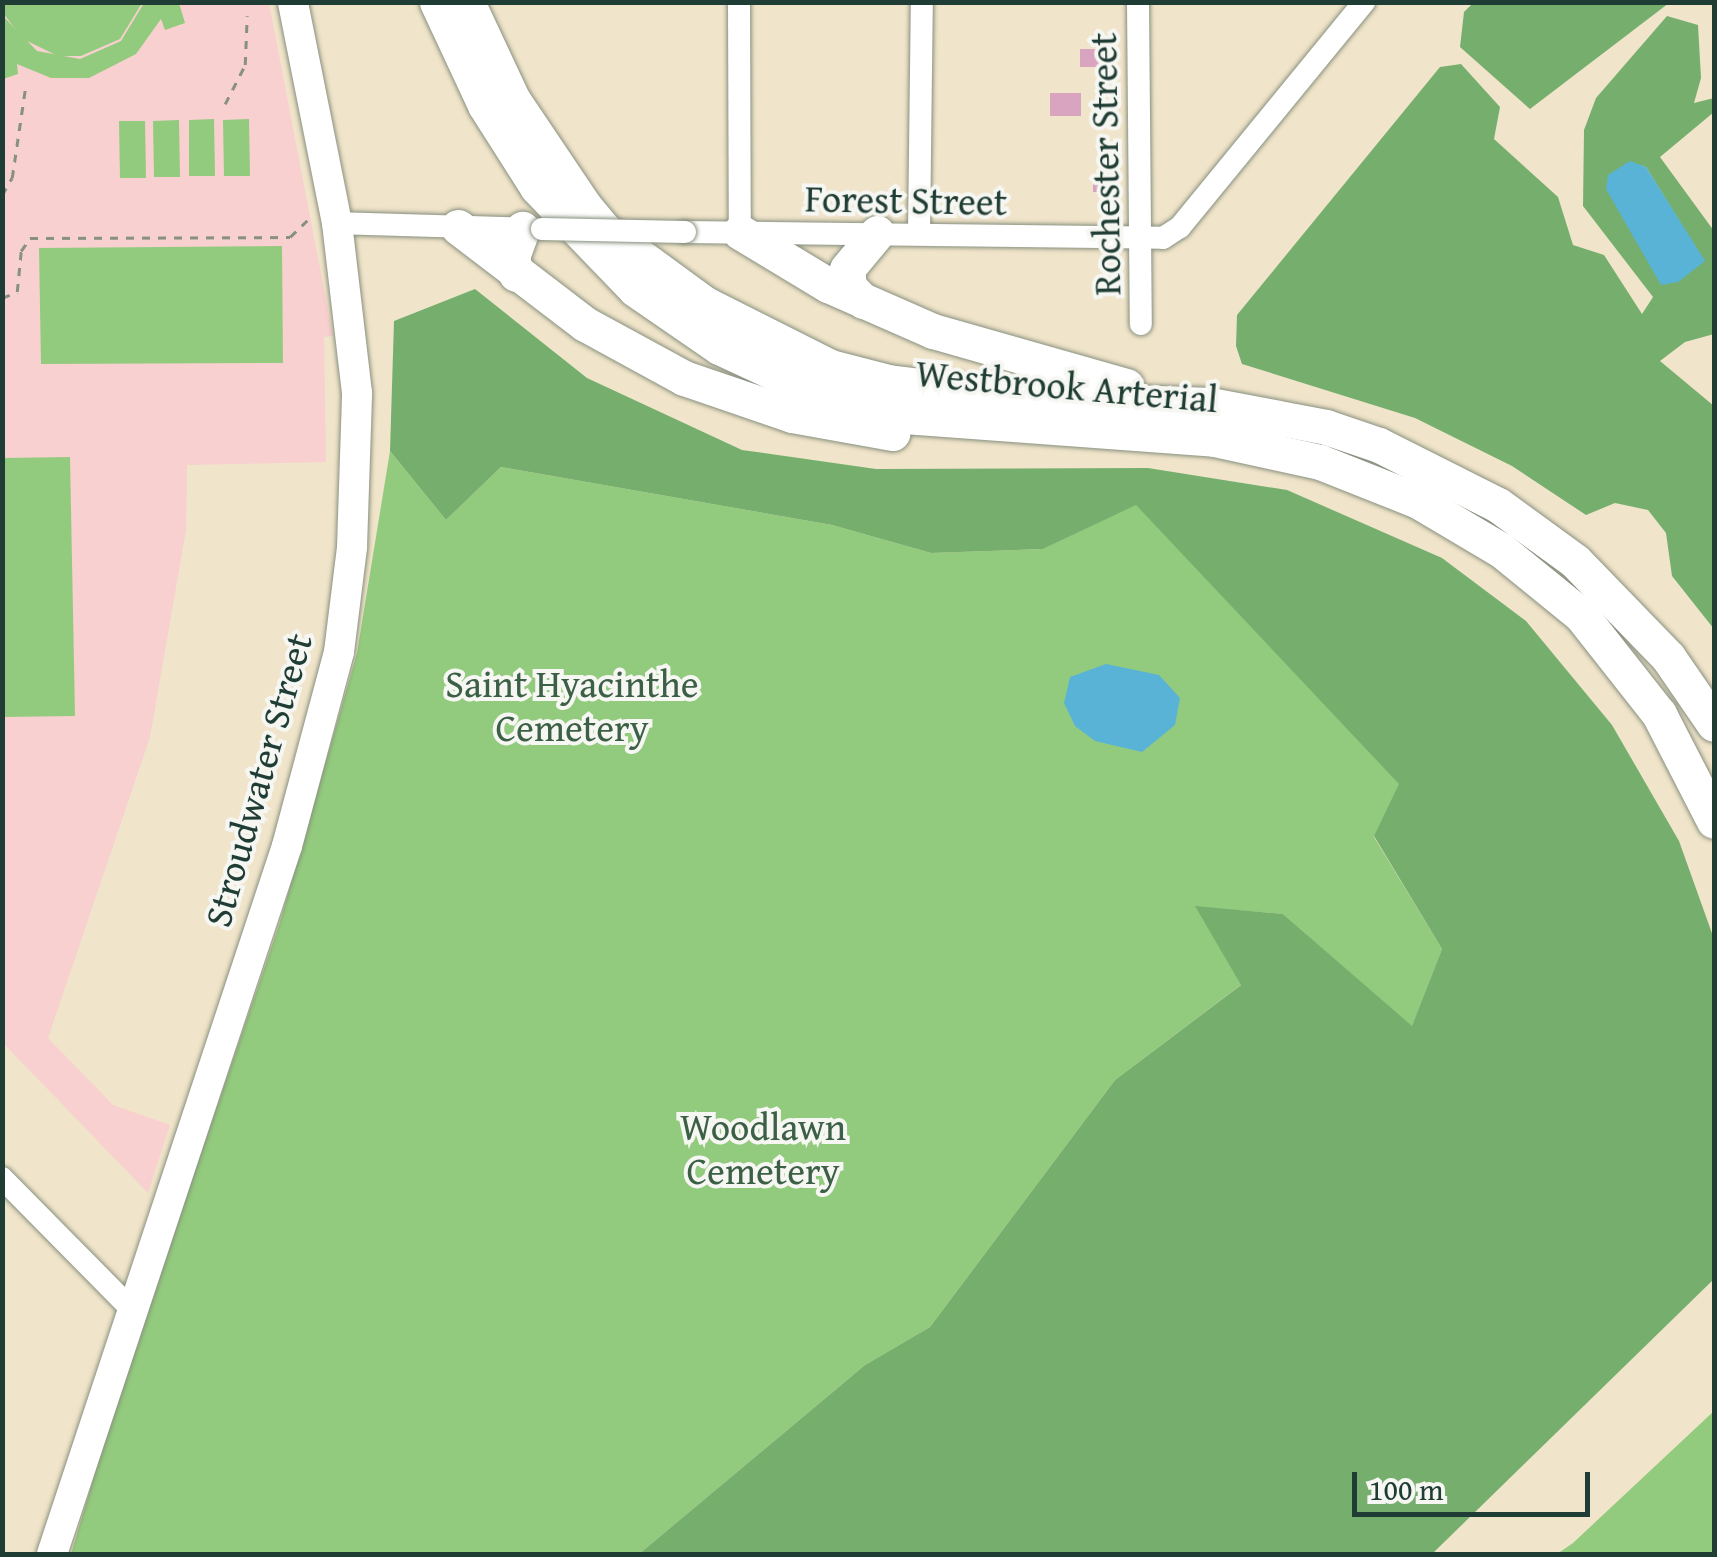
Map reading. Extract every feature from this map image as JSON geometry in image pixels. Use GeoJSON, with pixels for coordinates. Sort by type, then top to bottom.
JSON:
{"type":"FeatureCollection","features":[{"type":"Feature","properties":{"kind":"highway","name":"Westbrook Arterial"},"geometry":{"type":"LineString","coordinates":[[437,2],[485,105],[537,187],[635,289],[719,347],[818,393],[904,416],[1214,439],[1320,462],[1418,501],[1501,550],[1581,615],[1659,714],[1714,822]]}},
{"type":"Feature","properties":{"kind":"highway","name":"Westbrook Arterial"},"geometry":{"type":"LineString","coordinates":[[467,2],[513,100],[584,207],[643,260],[733,320],[830,367],[888,382],[1018,398],[1164,400],[1326,426],[1432,469],[1498,505],[1617,600],[1714,724]]}},
{"type":"Feature","properties":{"kind":"highway"},"geometry":{"type":"LineString","coordinates":[[458,227],[516,274],[634,353],[755,404],[884,432],[959,436],[1028,428]]}},
{"type":"Feature","properties":{"kind":"highway"},"geometry":{"type":"LineString","coordinates":[[516,274],[512,257],[532,229]]}},
{"type":"Feature","properties":{"kind":"highway"},"geometry":{"type":"LineString","coordinates":[[740,232],[862,301],[969,344],[1164,400]]}},
{"type":"Feature","properties":{"kind":"highway"},"geometry":{"type":"LineString","coordinates":[[862,301],[850,287],[847,270],[877,234]]}},
{"type":"Feature","properties":{"kind":"main road","name":"Stroudwater Street"},"geometry":{"type":"LineString","coordinates":[[52,1554],[130,1308],[286,846],[339,652],[352,548],[356,393],[335,215],[293,2]]}},
{"type":"Feature","properties":{"kind":"street"},"geometry":{"type":"LineString","coordinates":[[739,2],[740,232]]}},
{"type":"Feature","properties":{"kind":"street"},"geometry":{"type":"LineString","coordinates":[[919,234],[922,2]]}},
{"type":"Feature","properties":{"kind":"street","name":"Rochester Street"},"geometry":{"type":"LineString","coordinates":[[1138,2],[1141,324]]}},
{"type":"Feature","properties":{"kind":"street","name":"Forest Street"},"geometry":{"type":"LineString","coordinates":[[335,215],[458,227],[1163,238],[1180,227],[1364,2]]}},
{"type":"Feature","properties":{"kind":"street"},"geometry":{"type":"LineString","coordinates":[[2,1178],[130,1308]]}},
{"type":"Feature","properties":{"kind":"path"},"geometry":{"type":"LineString","coordinates":[[225,104],[245,66],[247,16]]}},
{"type":"Feature","properties":{"kind":"path"},"geometry":{"type":"LineString","coordinates":[[2,195],[12,178],[26,84]]}},
{"type":"Feature","properties":{"kind":"path"},"geometry":{"type":"LineString","coordinates":[[2,298],[16,292],[21,251],[30,238],[290,237],[318,210],[335,215]]}},
{"type":"Feature","properties":{"kind":"shaded area"},"geometry":{"type":"Polygon","coordinates":[[[3,3],[269,3],[333,336],[324,337],[326,462],[187,465],[186,530],[150,737],[48,1038],[113,1105],[170,1125],[148,1193],[3,1043],[3,3]]]}},
{"type":"Feature","properties":{"kind":"green space"},"geometry":{"type":"Polygon","coordinates":[[[3,2],[142,3],[120,39],[81,56],[58,56],[23,39],[3,13],[3,2]]]}},
{"type":"Feature","properties":{"kind":"green space"},"geometry":{"type":"Polygon","coordinates":[[[1474,2],[1669,3],[1530,109],[1460,47],[1464,12],[1474,2]]]}},
{"type":"Feature","properties":{"kind":"green space"},"geometry":{"type":"Polygon","coordinates":[[[144,3],[179,3],[185,23],[165,30],[161,19],[136,54],[89,78],[51,78],[17,64],[18,74],[3,79],[3,16],[37,51],[80,59],[121,41],[144,3]]]}},
{"type":"Feature","properties":{"kind":"green space"},"geometry":{"type":"Polygon","coordinates":[[[1667,16],[1698,25],[1701,78],[1694,103],[1714,98],[1714,112],[1660,157],[1714,231],[1714,334],[1685,342],[1660,361],[1714,406],[1714,629],[1672,576],[1666,533],[1648,510],[1615,503],[1586,515],[1512,466],[1415,418],[1242,364],[1236,346],[1237,315],[1440,67],[1461,64],[1500,107],[1494,139],[1558,197],[1573,245],[1604,255],[1642,314],[1653,297],[1583,206],[1584,130],[1596,98],[1667,16]],[[1630,162],[1628,167],[1704,261],[1646,167],[1630,162]]]}},
{"type":"Feature","properties":{"kind":"green space"},"geometry":{"type":"Polygon","coordinates":[[[214,119],[215,176],[189,176],[189,120],[214,119]]]}},
{"type":"Feature","properties":{"kind":"green space"},"geometry":{"type":"Polygon","coordinates":[[[249,119],[250,176],[224,176],[223,120],[249,119]]]}},
{"type":"Feature","properties":{"kind":"green space"},"geometry":{"type":"Polygon","coordinates":[[[179,120],[180,177],[154,177],[153,121],[179,120]]]}},
{"type":"Feature","properties":{"kind":"green space"},"geometry":{"type":"Polygon","coordinates":[[[119,121],[145,121],[146,178],[120,178],[119,121]]]}},
{"type":"Feature","properties":{"kind":"green space"},"geometry":{"type":"Polygon","coordinates":[[[282,246],[283,363],[41,364],[39,248],[282,246]]]}},
{"type":"Feature","properties":{"kind":"green space"},"geometry":{"type":"Polygon","coordinates":[[[475,289],[587,378],[742,450],[876,469],[1148,468],[1287,490],[1442,558],[1526,621],[1612,725],[1679,841],[1714,939],[1714,1279],[1432,1554],[639,1554],[865,1365],[930,1327],[1115,1080],[1241,985],[1195,906],[1283,914],[1412,1026],[1442,949],[1374,836],[1399,784],[1136,505],[1043,549],[931,553],[832,525],[501,467],[446,520],[390,451],[394,321],[475,289]]]}},
{"type":"Feature","properties":{"kind":"green space","name":"Woodlawn Cemetery"},"geometry":{"type":"Polygon","coordinates":[[[390,451],[446,520],[501,467],[832,525],[931,553],[1043,549],[1136,504],[1400,784],[1374,837],[1442,949],[1412,1027],[1283,914],[1196,907],[1242,984],[1115,1080],[930,1327],[865,1365],[639,1554],[71,1554],[116,1402],[279,925],[357,653],[390,451]]]}},
{"type":"Feature","properties":{"kind":"green space"},"geometry":{"type":"Polygon","coordinates":[[[70,457],[75,716],[3,717],[3,458],[70,457]]]}},
{"type":"Feature","properties":{"kind":"green space"},"geometry":{"type":"Polygon","coordinates":[[[1714,1411],[1714,1554],[1557,1554],[1573,1543],[1714,1411]]]}},
{"type":"Feature","properties":{"kind":"water"},"geometry":{"type":"Polygon","coordinates":[[[1630,161],[1646,167],[1705,261],[1678,282],[1661,285],[1606,189],[1608,175],[1630,161]]]}},
{"type":"Feature","properties":{"kind":"water"},"geometry":{"type":"Polygon","coordinates":[[[1106,664],[1159,675],[1180,698],[1175,725],[1142,752],[1095,741],[1075,726],[1064,703],[1070,677],[1106,664]]]}},
{"type":"Feature","properties":{"kind":"building"},"geometry":{"type":"Polygon","coordinates":[[[1080,49],[1105,49],[1105,67],[1080,67],[1080,49]]]}},
{"type":"Feature","properties":{"kind":"building"},"geometry":{"type":"Polygon","coordinates":[[[1050,93],[1081,93],[1081,116],[1050,116],[1050,93]]]}},
{"type":"Feature","properties":{"kind":"building"},"geometry":{"type":"Polygon","coordinates":[[[1093,175],[1113,175],[1113,192],[1093,192],[1093,175]]]}},
{"type":"Feature","properties":{"kind":"park label","name":"Saint Hyacinthe Cemetery"},"geometry":{"type":"Point","coordinates":[572,706]}}]}
